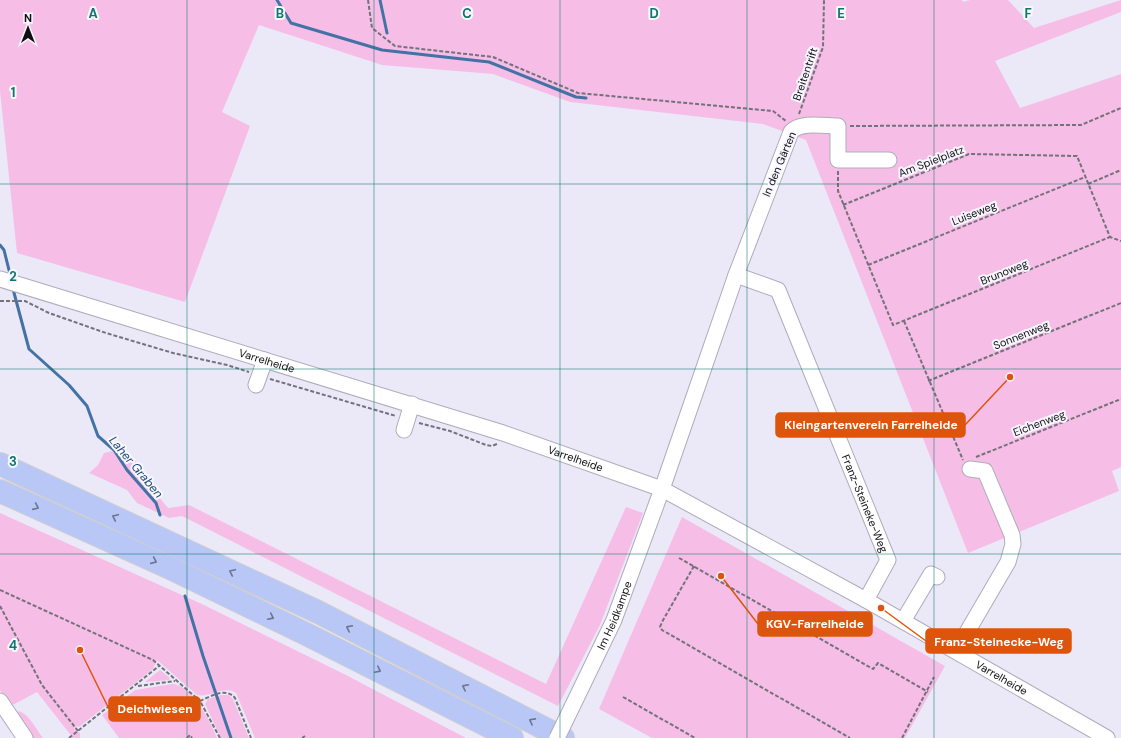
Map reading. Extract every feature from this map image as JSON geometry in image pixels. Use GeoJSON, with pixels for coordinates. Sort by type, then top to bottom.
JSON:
{"type":"FeatureCollection","features":[{"type":"Feature","properties":{"kind":"highway"},"geometry":{"type":"LineString","coordinates":[[0,464],[318,612],[563,738]]}},
{"type":"Feature","properties":{"kind":"highway"},"geometry":{"type":"LineString","coordinates":[[0,491],[175,570],[512,738]]}},
{"type":"Feature","properties":{"kind":"street","name":"In den Gärten"},"geometry":{"type":"LineString","coordinates":[[662,489],[736,274],[791,132],[795,127],[838,126]]}},
{"type":"Feature","properties":{"kind":"street"},"geometry":{"type":"LineString","coordinates":[[838,126],[838,160],[889,160]]}},
{"type":"Feature","properties":{"kind":"street","name":"Franz-Steineke-Weg"},"geometry":{"type":"LineString","coordinates":[[736,274],[778,290],[885,552],[888,560],[866,600]]}},
{"type":"Feature","properties":{"kind":"street","name":"Varrelheide"},"geometry":{"type":"LineString","coordinates":[[1,279],[412,404],[503,433],[662,489],[866,600],[1107,738]]}},
{"type":"Feature","properties":{"kind":"street"},"geometry":{"type":"LineString","coordinates":[[256,385],[265,360]]}},
{"type":"Feature","properties":{"kind":"street"},"geometry":{"type":"LineString","coordinates":[[404,430],[412,404]]}},
{"type":"Feature","properties":{"kind":"street"},"geometry":{"type":"LineString","coordinates":[[956,651],[1008,562],[1013,544],[1012,535],[985,471],[967,465]]}},
{"type":"Feature","properties":{"kind":"street","name":"Im Heidkampe"},"geometry":{"type":"LineString","coordinates":[[557,738],[614,620],[662,489]]}},
{"type":"Feature","properties":{"kind":"street"},"geometry":{"type":"LineString","coordinates":[[903,621],[931,574],[937,577]]}},
{"type":"Feature","properties":{"kind":"street"},"geometry":{"type":"LineString","coordinates":[[0,702],[25,738]]}},
{"type":"Feature","properties":{"kind":"path"},"geometry":{"type":"LineString","coordinates":[[368,0],[372,28],[395,46],[494,57],[578,93],[773,111],[795,127]]}},
{"type":"Feature","properties":{"kind":"path","name":"Breitentrift"},"geometry":{"type":"LineString","coordinates":[[795,127],[823,47],[824,0]]}},
{"type":"Feature","properties":{"kind":"path"},"geometry":{"type":"LineString","coordinates":[[838,126],[1081,125],[1121,108]]}},
{"type":"Feature","properties":{"kind":"path","name":"Am Spielplatz"},"geometry":{"type":"LineString","coordinates":[[843,205],[969,154],[1077,156],[1085,177]]}},
{"type":"Feature","properties":{"kind":"path"},"geometry":{"type":"LineString","coordinates":[[838,160],[838,191],[893,325],[904,321],[928,381],[967,465]]}},
{"type":"Feature","properties":{"kind":"path"},"geometry":{"type":"LineString","coordinates":[[1088,184],[1121,170]]}},
{"type":"Feature","properties":{"kind":"path"},"geometry":{"type":"LineString","coordinates":[[1085,177],[1110,237],[1121,242]]}},
{"type":"Feature","properties":{"kind":"path","name":"Luiseweg"},"geometry":{"type":"LineString","coordinates":[[868,265],[1085,177]]}},
{"type":"Feature","properties":{"kind":"path","name":"Brunoweg"},"geometry":{"type":"LineString","coordinates":[[904,321],[1110,237]]}},
{"type":"Feature","properties":{"kind":"path"},"geometry":{"type":"LineString","coordinates":[[0,301],[11,302],[20,300]]}},
{"type":"Feature","properties":{"kind":"path","name":"Sonnenweg"},"geometry":{"type":"LineString","coordinates":[[928,381],[1121,303]]}},
{"type":"Feature","properties":{"kind":"path","name":"Eichenweg"},"geometry":{"type":"LineString","coordinates":[[967,465],[1121,399]]}},
{"type":"Feature","properties":{"kind":"path"},"geometry":{"type":"LineString","coordinates":[[679,558],[873,669],[878,664],[928,692]]}},
{"type":"Feature","properties":{"kind":"path"},"geometry":{"type":"LineString","coordinates":[[694,566],[662,622],[660,627],[662,630],[850,738]]}},
{"type":"Feature","properties":{"kind":"path"},"geometry":{"type":"LineString","coordinates":[[0,590],[153,660],[200,702],[220,738]]}},
{"type":"Feature","properties":{"kind":"path"},"geometry":{"type":"LineString","coordinates":[[0,606],[42,686],[78,731]]}},
{"type":"Feature","properties":{"kind":"path"},"geometry":{"type":"LineString","coordinates":[[70,738],[159,666]]}},
{"type":"Feature","properties":{"kind":"path"},"geometry":{"type":"LineString","coordinates":[[902,738],[928,692],[934,677]]}},
{"type":"Feature","properties":{"kind":"path"},"geometry":{"type":"LineString","coordinates":[[136,686],[176,681]]}},
{"type":"Feature","properties":{"kind":"path"},"geometry":{"type":"LineString","coordinates":[[200,702],[221,693],[232,693],[251,738]]}},
{"type":"Feature","properties":{"kind":"path"},"geometry":{"type":"LineString","coordinates":[[623,697],[695,738]]}},
{"type":"Feature","properties":{"kind":"path"},"geometry":{"type":"LineString","coordinates":[[187,738],[190,735],[192,738]]}},
{"type":"Feature","properties":{"kind":"shaded area"},"geometry":{"type":"Polygon","coordinates":[[[0,0],[962,0],[963,2],[970,0],[1008,0],[1034,28],[1121,0],[1121,12],[995,61],[1020,108],[1121,74],[1121,467],[1112,471],[1119,491],[968,553],[806,140],[763,124],[570,102],[493,74],[382,65],[259,25],[222,112],[250,126],[185,302],[17,253],[0,91],[0,0]]]}},
{"type":"Feature","properties":{"kind":"shaded area"},"geometry":{"type":"Polygon","coordinates":[[[121,449],[136,461],[145,480],[168,508],[189,505],[546,684],[626,507],[643,513],[600,625],[558,706],[182,516],[169,518],[137,503],[127,490],[89,473],[98,465],[104,453],[121,449]]]}},
{"type":"Feature","properties":{"kind":"shaded area"},"geometry":{"type":"Polygon","coordinates":[[[0,513],[204,605],[346,675],[466,738],[255,738],[236,693],[226,690],[207,695],[197,695],[157,660],[153,669],[79,727],[77,726],[74,729],[80,733],[80,738],[73,738],[37,692],[9,707],[0,690],[0,513]]]}},
{"type":"Feature","properties":{"kind":"shaded area"},"geometry":{"type":"Polygon","coordinates":[[[682,517],[945,666],[905,738],[652,738],[599,709],[682,517]]]}},
{"type":"Feature","properties":{"kind":"shaded area"},"geometry":{"type":"Polygon","coordinates":[[[160,670],[170,678],[169,680],[146,682],[146,681],[160,670]]]}},
{"type":"Feature","properties":{"kind":"shaded area"},"geometry":{"type":"Polygon","coordinates":[[[172,684],[187,690],[194,697],[200,705],[217,738],[119,738],[102,715],[135,690],[172,684]]]}},
{"type":"Feature","properties":{"kind":"shaded area"},"geometry":{"type":"Polygon","coordinates":[[[221,695],[229,695],[233,699],[249,738],[221,738],[205,704],[208,699],[221,695]]]}},
{"type":"Feature","properties":{"kind":"shaded area"},"geometry":{"type":"Polygon","coordinates":[[[19,711],[29,718],[43,738],[31,738],[16,714],[19,711]]]}},
{"type":"Feature","properties":{"kind":"waterway"},"geometry":{"type":"LineString","coordinates":[[277,0],[291,23],[382,50],[489,62],[576,97],[586,98]]}},
{"type":"Feature","properties":{"kind":"waterway"},"geometry":{"type":"LineString","coordinates":[[380,0],[387,33]]}},
{"type":"Feature","properties":{"kind":"waterway","name":"Laher Graben"},"geometry":{"type":"LineString","coordinates":[[0,245],[4,250],[11,278]]}},
{"type":"Feature","properties":{"kind":"waterway","name":"Laher Graben"},"geometry":{"type":"LineString","coordinates":[[13,289],[29,349],[69,385],[87,406],[98,436],[114,450],[127,470],[156,503],[160,515]]}},
{"type":"Feature","properties":{"kind":"waterway","name":"Laher Graben"},"geometry":{"type":"LineString","coordinates":[[185,596],[203,656],[231,738]]}},
{"type":"Feature","properties":{"kind":"place","name":"Kleingartenverein Farrelheide"},"geometry":{"type":"Point","coordinates":[1010,377]}},
{"type":"Feature","properties":{"kind":"place","name":"KGV-Farrelheide"},"geometry":{"type":"Point","coordinates":[721,576]}},
{"type":"Feature","properties":{"kind":"place","name":"Franz-Steinecke-Weg"},"geometry":{"type":"Point","coordinates":[881,608]}},
{"type":"Feature","properties":{"kind":"place","name":"Deichwiesen"},"geometry":{"type":"Point","coordinates":[80,650]}}]}
